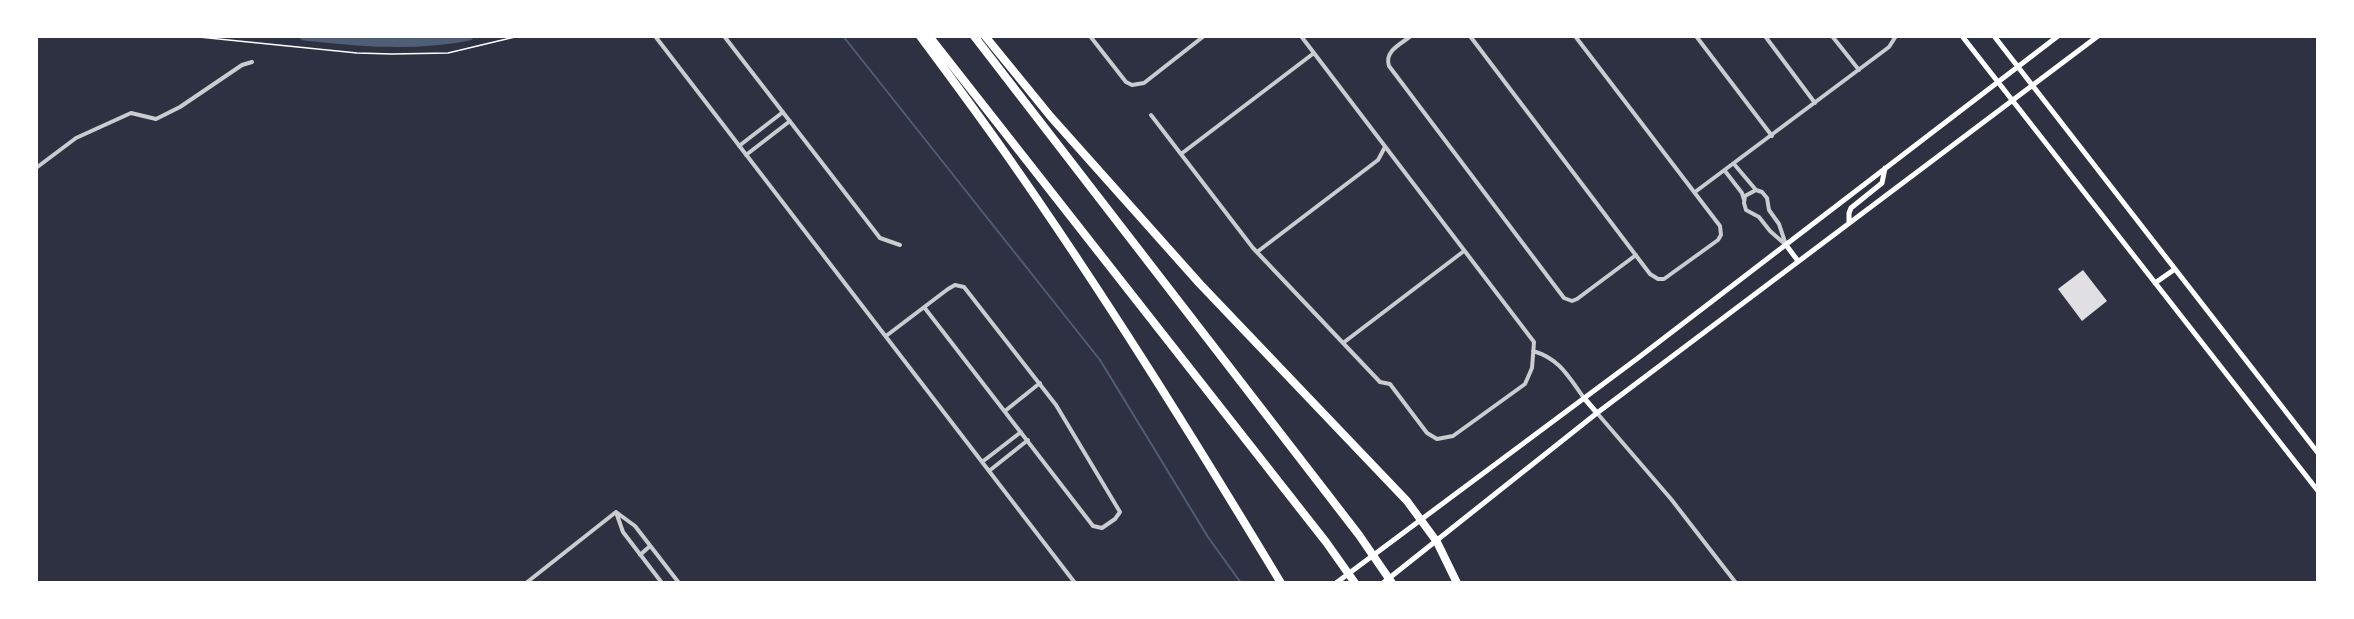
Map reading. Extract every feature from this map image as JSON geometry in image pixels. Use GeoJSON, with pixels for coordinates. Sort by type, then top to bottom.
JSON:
{"type":"FeatureCollection","features":[{"type":"Feature","properties":{"kind":"highway"},"geometry":{"type":"LineString","coordinates":[[920,36],[1042,207],[1176,413],[1281,583]]}},
{"type":"Feature","properties":{"kind":"highway"},"geometry":{"type":"LineString","coordinates":[[929,36],[1326,542],[1355,583]]}},
{"type":"Feature","properties":{"kind":"highway"},"geometry":{"type":"LineString","coordinates":[[974,36],[1345,516],[1392,583]]}},
{"type":"Feature","properties":{"kind":"highway"},"geometry":{"type":"LineString","coordinates":[[985,36],[1051,117],[1168,248],[1407,501],[1437,542],[1457,583]]}},
{"type":"Feature","properties":{"kind":"main road"},"geometry":{"type":"LineString","coordinates":[[1962,36],[2318,491]]}},
{"type":"Feature","properties":{"kind":"main road"},"geometry":{"type":"LineString","coordinates":[[1994,36],[2318,453]]}},
{"type":"Feature","properties":{"kind":"main road"},"geometry":{"type":"LineString","coordinates":[[1336,583],[1786,245],[2058,36]]}},
{"type":"Feature","properties":{"kind":"main road"},"geometry":{"type":"LineString","coordinates":[[1383,583],[1598,413],[2098,36]]}},
{"type":"Feature","properties":{"kind":"main road"},"geometry":{"type":"LineString","coordinates":[[1850,222],[1851,208],[1882,183],[1885,168]]}},
{"type":"Feature","properties":{"kind":"main road"},"geometry":{"type":"LineString","coordinates":[[1786,245],[1798,261]]}},
{"type":"Feature","properties":{"kind":"main road"},"geometry":{"type":"LineString","coordinates":[[2155,282],[2175,269]]}},
{"type":"Feature","properties":{"kind":"main road"},"geometry":{"type":"LineString","coordinates":[[1584,398],[1598,413]]}},
{"type":"Feature","properties":{"kind":"street"},"geometry":{"type":"LineString","coordinates":[[656,36],[1076,583]]}},
{"type":"Feature","properties":{"kind":"street"},"geometry":{"type":"LineString","coordinates":[[724,36],[880,238],[900,245]]}},
{"type":"Feature","properties":{"kind":"street"},"geometry":{"type":"LineString","coordinates":[[1090,36],[1126,82],[1132,85],[1144,83],[1204,36]]}},
{"type":"Feature","properties":{"kind":"street"},"geometry":{"type":"LineString","coordinates":[[1151,115],[1257,252],[1380,382],[1390,384],[1427,434],[1437,439],[1453,436],[1525,384],[1532,368],[1534,342],[1301,36]]}},
{"type":"Feature","properties":{"kind":"street"},"geometry":{"type":"LineString","coordinates":[[1411,36],[1389,53],[1387,60],[1392,70],[1560,294],[1570,300],[1580,298],[1636,255]]}},
{"type":"Feature","properties":{"kind":"street"},"geometry":{"type":"LineString","coordinates":[[1470,36],[1636,255],[1653,276],[1661,279],[1715,242],[1720,235],[1718,223],[1575,36]]}},
{"type":"Feature","properties":{"kind":"street"},"geometry":{"type":"LineString","coordinates":[[1696,36],[1772,136]]}},
{"type":"Feature","properties":{"kind":"street"},"geometry":{"type":"LineString","coordinates":[[1765,36],[1815,103]]}},
{"type":"Feature","properties":{"kind":"street"},"geometry":{"type":"LineString","coordinates":[[1832,36],[1858,70]]}},
{"type":"Feature","properties":{"kind":"street"},"geometry":{"type":"LineString","coordinates":[[1695,192],[1889,47],[1896,37]]}},
{"type":"Feature","properties":{"kind":"street"},"geometry":{"type":"LineString","coordinates":[[1181,154],[1314,53]]}},
{"type":"Feature","properties":{"kind":"street"},"geometry":{"type":"LineString","coordinates":[[36,168],[76,138],[131,113],[156,119],[180,107],[242,65],[252,62]]}},
{"type":"Feature","properties":{"kind":"street"},"geometry":{"type":"LineString","coordinates":[[739,146],[783,112]]}},
{"type":"Feature","properties":{"kind":"street"},"geometry":{"type":"LineString","coordinates":[[746,155],[790,121]]}},
{"type":"Feature","properties":{"kind":"street"},"geometry":{"type":"LineString","coordinates":[[764,127],[771,136]]}},
{"type":"Feature","properties":{"kind":"street"},"geometry":{"type":"LineString","coordinates":[[1257,252],[1378,160],[1385,147]]}},
{"type":"Feature","properties":{"kind":"street"},"geometry":{"type":"LineString","coordinates":[[1734,164],[1756,190],[1762,192],[1767,198],[1769,210],[1779,224],[1786,245]]}},
{"type":"Feature","properties":{"kind":"street"},"geometry":{"type":"LineString","coordinates":[[1725,171],[1742,193],[1746,210],[1760,217],[1770,231],[1786,245]]}},
{"type":"Feature","properties":{"kind":"street"},"geometry":{"type":"LineString","coordinates":[[1744,200],[1748,193],[1756,190]]}},
{"type":"Feature","properties":{"kind":"street"},"geometry":{"type":"LineString","coordinates":[[1343,343],[1465,251]]}},
{"type":"Feature","properties":{"kind":"street"},"geometry":{"type":"LineString","coordinates":[[886,336],[924,307],[955,285],[964,287],[1056,405],[1120,512],[1115,519],[1102,528],[1093,526],[924,307]]}},
{"type":"Feature","properties":{"kind":"street"},"geometry":{"type":"LineString","coordinates":[[1533,351],[1547,355],[1558,362],[1584,398]]}},
{"type":"Feature","properties":{"kind":"street"},"geometry":{"type":"LineString","coordinates":[[1005,411],[1040,383]]}},
{"type":"Feature","properties":{"kind":"street"},"geometry":{"type":"LineString","coordinates":[[1598,413],[1671,499],[1736,583]]}},
{"type":"Feature","properties":{"kind":"street"},"geometry":{"type":"LineString","coordinates":[[982,462],[1021,432]]}},
{"type":"Feature","properties":{"kind":"street"},"geometry":{"type":"LineString","coordinates":[[989,471],[1028,440]]}},
{"type":"Feature","properties":{"kind":"street"},"geometry":{"type":"LineString","coordinates":[[616,512],[635,526],[679,583]]}},
{"type":"Feature","properties":{"kind":"street"},"geometry":{"type":"LineString","coordinates":[[616,512],[623,532],[662,583]]}},
{"type":"Feature","properties":{"kind":"street"},"geometry":{"type":"LineString","coordinates":[[526,583],[616,512]]}},
{"type":"Feature","properties":{"kind":"street"},"geometry":{"type":"LineString","coordinates":[[640,555],[650,546]]}},
{"type":"Feature","properties":{"kind":"path"},"geometry":{"type":"LineString","coordinates":[[189,36],[392,54],[448,53],[519,36]]}},
{"type":"Feature","properties":{"kind":"building"},"geometry":{"type":"Polygon","coordinates":[[[2083,270],[2107,301],[2082,321],[2058,289],[2083,270]]]}},
{"type":"Feature","properties":{"kind":"waterway"},"geometry":{"type":"LineString","coordinates":[[304,36],[366,42],[428,41],[469,36]]}},
{"type":"Feature","properties":{"kind":"waterway"},"geometry":{"type":"LineString","coordinates":[[843,36],[1100,360],[1208,537],[1241,583]]}}]}
